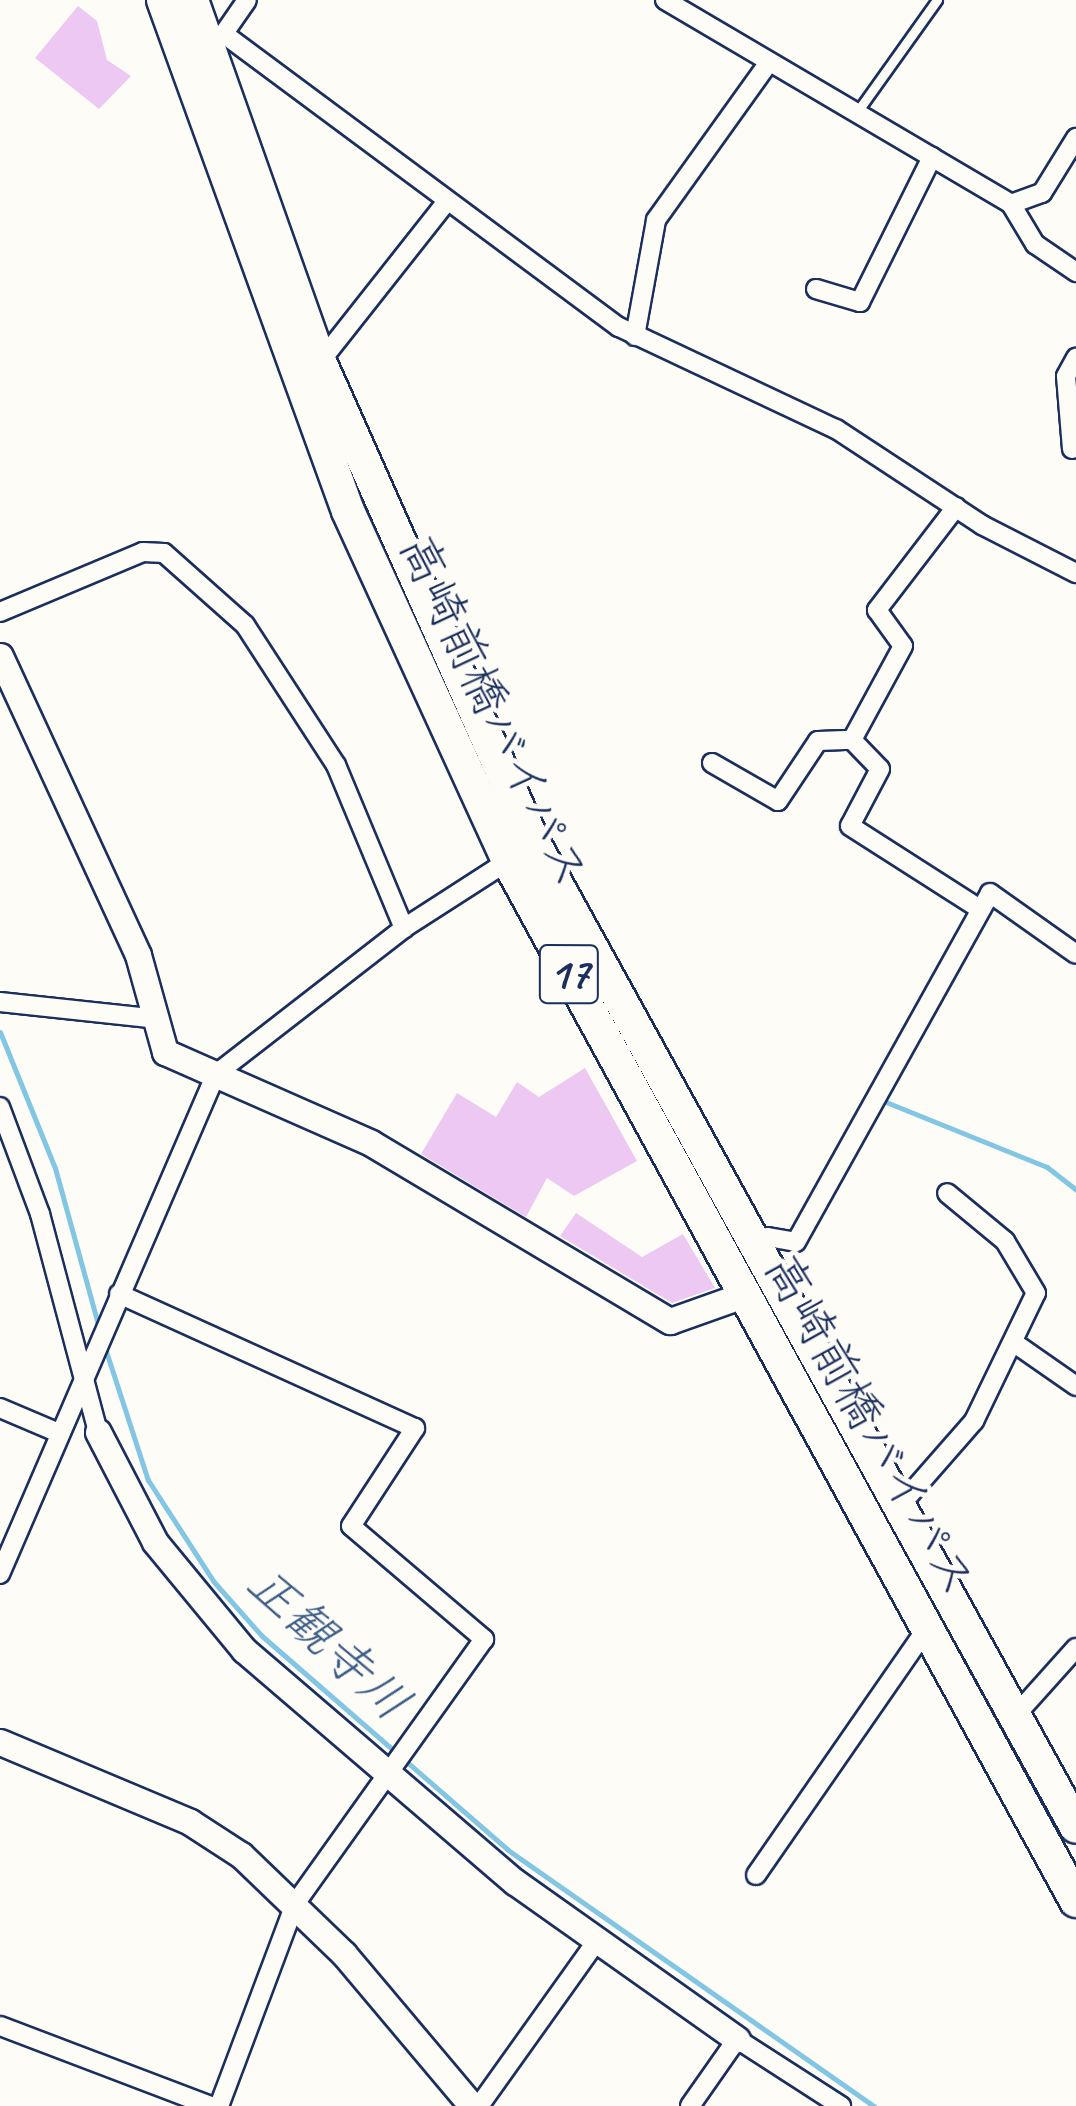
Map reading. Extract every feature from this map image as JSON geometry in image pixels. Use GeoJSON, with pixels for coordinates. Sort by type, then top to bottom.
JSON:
{"type":"FeatureCollection","features":[{"type":"Feature","properties":{"kind":"highway","name":"高崎前橋バイパス"},"geometry":{"type":"LineString","coordinates":[[163,0],[348,511],[508,862],[1076,1902]]}},
{"type":"Feature","properties":{"kind":"highway","name":"高崎前橋バイパス"},"geometry":{"type":"LineString","coordinates":[[192,0],[217,40],[320,362],[534,843],[752,1246],[1076,1827]]}},
{"type":"Feature","properties":{"kind":"street"},"geometry":{"type":"LineString","coordinates":[[247,0],[217,40],[635,336],[836,429],[956,507],[1076,573]]}},
{"type":"Feature","properties":{"kind":"street"},"geometry":{"type":"LineString","coordinates":[[665,0],[767,65],[1011,204],[1035,244],[1076,272]]}},
{"type":"Feature","properties":{"kind":"street"},"geometry":{"type":"LineString","coordinates":[[635,336],[656,220],[767,65]]}},
{"type":"Feature","properties":{"kind":"street"},"geometry":{"type":"LineString","coordinates":[[1011,204],[1042,194],[1076,138]]}},
{"type":"Feature","properties":{"kind":"street"},"geometry":{"type":"LineString","coordinates":[[816,289],[860,302],[932,158]]}},
{"type":"Feature","properties":{"kind":"street"},"geometry":{"type":"LineString","coordinates":[[320,362],[445,204]]}},
{"type":"Feature","properties":{"kind":"street"},"geometry":{"type":"LineString","coordinates":[[1072,449],[1066,376],[1076,358]]}},
{"type":"Feature","properties":{"kind":"street"},"geometry":{"type":"LineString","coordinates":[[852,740],[903,646],[877,610],[956,507]]}},
{"type":"Feature","properties":{"kind":"street"},"geometry":{"type":"LineString","coordinates":[[0,612],[143,552],[164,554],[245,626],[336,766],[404,928]]}},
{"type":"Feature","properties":{"kind":"street"},"geometry":{"type":"LineString","coordinates":[[0,656],[138,955],[149,1018],[166,1052],[371,1143],[670,1321],[744,1296]]}},
{"type":"Feature","properties":{"kind":"street"},"geometry":{"type":"LineString","coordinates":[[712,763],[778,801],[818,741],[852,740],[880,769],[850,826],[978,908]]}},
{"type":"Feature","properties":{"kind":"street"},"geometry":{"type":"LineString","coordinates":[[0,1574],[216,1074],[404,928],[508,862]]}},
{"type":"Feature","properties":{"kind":"street"},"geometry":{"type":"LineString","coordinates":[[752,1246],[768,1237],[796,1242],[978,908],[999,896],[1076,954]]}},
{"type":"Feature","properties":{"kind":"street"},"geometry":{"type":"LineString","coordinates":[[0,1002],[149,1018]]}},
{"type":"Feature","properties":{"kind":"street"},"geometry":{"type":"LineString","coordinates":[[0,1106],[86,1371],[98,1432],[154,1542],[204,1605],[387,1775],[596,1942],[841,2106]]}},
{"type":"Feature","properties":{"kind":"street"},"geometry":{"type":"LineString","coordinates":[[897,1509],[974,1421],[1036,1293],[1005,1241],[946,1194]]}},
{"type":"Feature","properties":{"kind":"street"},"geometry":{"type":"LineString","coordinates":[[119,1294],[416,1428],[351,1526],[484,1639],[294,1904],[220,2106]]}},
{"type":"Feature","properties":{"kind":"street"},"geometry":{"type":"LineString","coordinates":[[1013,1342],[1076,1386]]}},
{"type":"Feature","properties":{"kind":"street"},"geometry":{"type":"LineString","coordinates":[[0,1408],[59,1433]]}},
{"type":"Feature","properties":{"kind":"street"},"geometry":{"type":"LineString","coordinates":[[70,1409],[98,1432]]}},
{"type":"Feature","properties":{"kind":"street"},"geometry":{"type":"LineString","coordinates":[[756,1875],[928,1627]]}},
{"type":"Feature","properties":{"kind":"street"},"geometry":{"type":"LineString","coordinates":[[1014,1717],[1076,1648]]}},
{"type":"Feature","properties":{"kind":"street"},"geometry":{"type":"LineString","coordinates":[[0,1742],[190,1822],[294,1904],[475,2106],[596,1942]]}},
{"type":"Feature","properties":{"kind":"street"},"geometry":{"type":"LineString","coordinates":[[0,2026],[212,2106]]}},
{"type":"Feature","properties":{"kind":"street"},"geometry":{"type":"LineString","coordinates":[[690,2106],[737,2039]]}},
{"type":"Feature","properties":{"kind":"lane"},"geometry":{"type":"LineString","coordinates":[[856,113],[937,0]]}},
{"type":"Feature","properties":{"kind":"building"},"geometry":{"type":"Polygon","coordinates":[[[78,6],[97,21],[107,60],[131,76],[99,109],[35,58],[78,6]]]}},
{"type":"Feature","properties":{"kind":"building"},"geometry":{"type":"Polygon","coordinates":[[[585,1068],[637,1161],[574,1196],[547,1178],[526,1217],[421,1154],[457,1093],[496,1117],[517,1082],[539,1097],[585,1068]]]}},
{"type":"Feature","properties":{"kind":"building"},"geometry":{"type":"Polygon","coordinates":[[[576,1213],[642,1257],[683,1234],[715,1288],[672,1303],[560,1236],[576,1213]]]}},
{"type":"Feature","properties":{"kind":"waterway","name":"正観寺川"},"geometry":{"type":"LineString","coordinates":[[0,1032],[55,1168],[99,1328]]}},
{"type":"Feature","properties":{"kind":"waterway"},"geometry":{"type":"LineString","coordinates":[[881,1100],[1047,1167],[1076,1190]]}},
{"type":"Feature","properties":{"kind":"waterway","name":"正観寺川"},"geometry":{"type":"LineString","coordinates":[[105,1348],[148,1480],[214,1582],[262,1636],[508,1850],[874,2106]]}}]}
